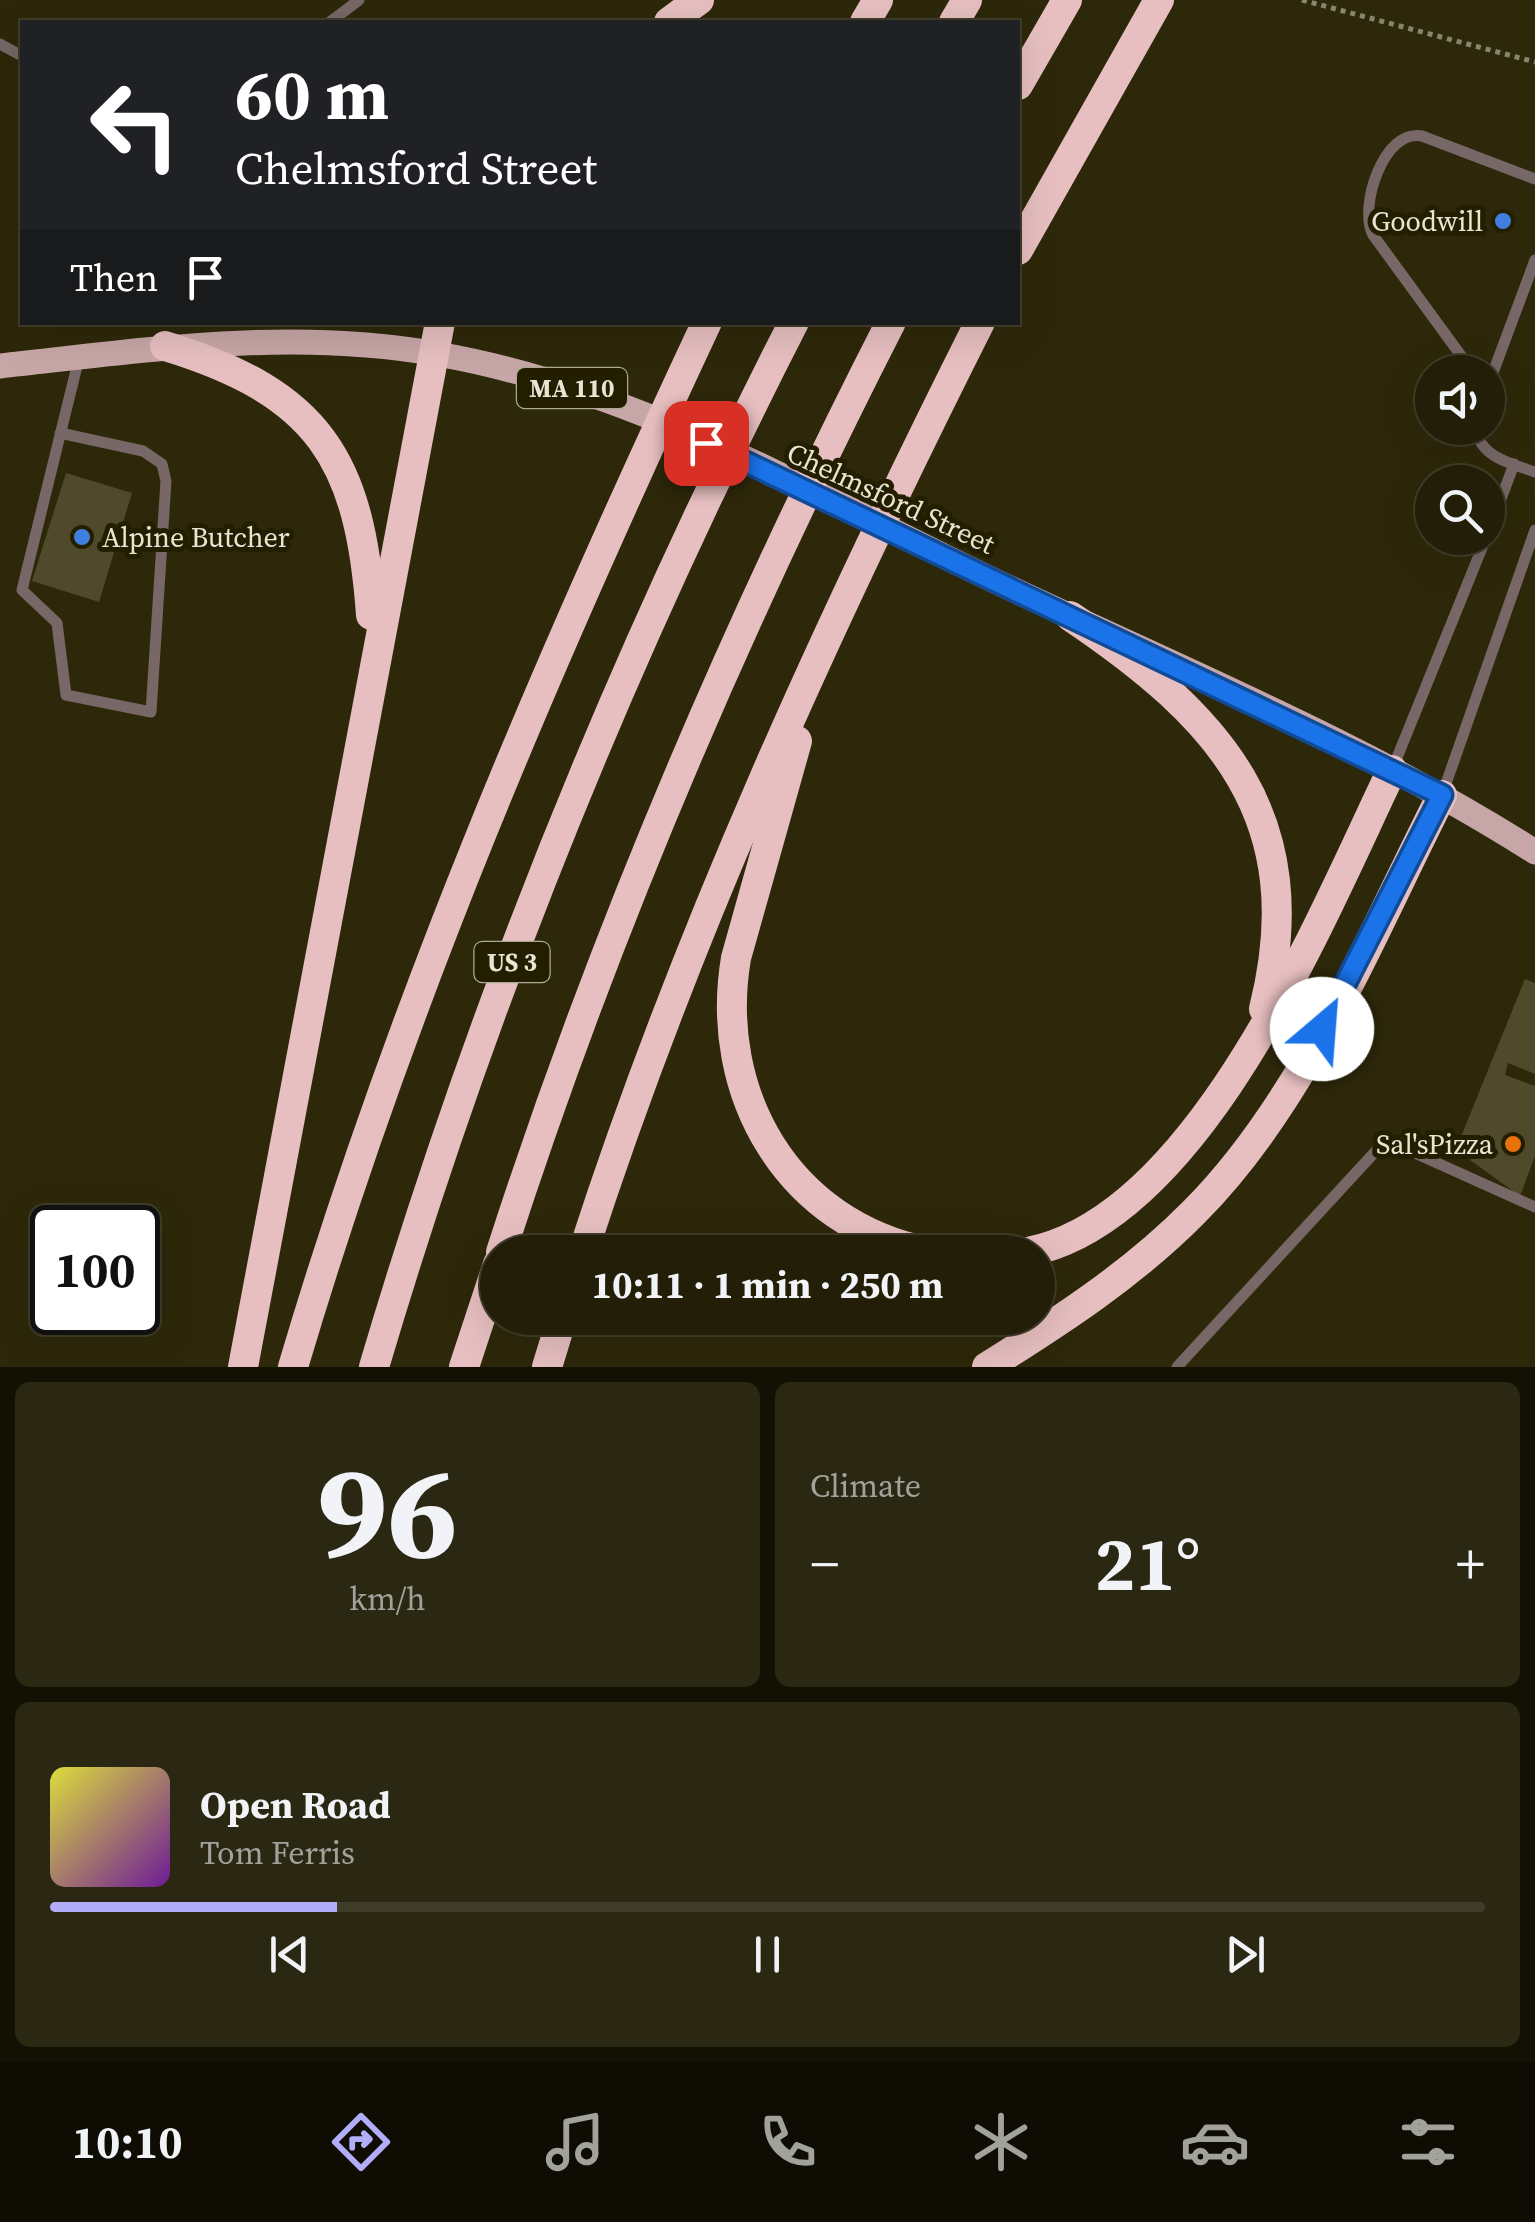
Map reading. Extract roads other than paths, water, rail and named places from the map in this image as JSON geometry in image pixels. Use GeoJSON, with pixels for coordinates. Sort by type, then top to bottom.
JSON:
{"type":"FeatureCollection","features":[{"type":"Feature","properties":{"kind":"highway"},"geometry":{"type":"LineString","coordinates":[[673,20],[698,0]]}},
{"type":"Feature","properties":{"kind":"highway"},"geometry":{"type":"LineString","coordinates":[[1020,82],[1067,0]]}},
{"type":"Feature","properties":{"kind":"highway"},"geometry":{"type":"LineString","coordinates":[[1020,246],[1159,0]]}},
{"type":"Feature","properties":{"kind":"highway"},"geometry":{"type":"LineString","coordinates":[[243,1367],[439,325]]}},
{"type":"Feature","properties":{"kind":"highway"},"geometry":{"type":"LineString","coordinates":[[293,1367],[370,1128],[517,739],[706,325]]}},
{"type":"Feature","properties":{"kind":"highway"},"geometry":{"type":"LineString","coordinates":[[507,1235],[625,909],[754,604],[889,325]]}},
{"type":"Feature","properties":{"kind":"highway"},"geometry":{"type":"LineString","coordinates":[[589,1235],[702,930],[826,638],[978,325]]}},
{"type":"Feature","properties":{"kind":"highway","name":"US 3"},"geometry":{"type":"LineString","coordinates":[[374,1367],[516,953],[677,568],[787,335]]}},
{"type":"Feature","properties":{"kind":"highway"},"geometry":{"type":"LineString","coordinates":[[166,340],[262,385],[306,420],[341,468],[354,498],[367,560],[370,678]]}},
{"type":"Feature","properties":{"kind":"highway"},"geometry":{"type":"LineString","coordinates":[[1070,616],[1151,673],[1183,703],[1212,734],[1253,798],[1272,860],[1278,924],[1255,1043]]}},
{"type":"Feature","properties":{"kind":"highway"},"geometry":{"type":"LineString","coordinates":[[826,638],[736,958],[731,991],[734,1058],[757,1123],[794,1176],[840,1216],[877,1235]]}},
{"type":"Feature","properties":{"kind":"highway"},"geometry":{"type":"LineString","coordinates":[[1055,1242],[1090,1228],[1136,1191],[1211,1108],[1255,1043],[1392,770]]}},
{"type":"Feature","properties":{"kind":"highway"},"geometry":{"type":"LineString","coordinates":[[987,1367],[1125,1273],[1195,1211],[1243,1155],[1304,1062],[1442,795]]}},
{"type":"Feature","properties":{"kind":"highway"},"geometry":{"type":"LineString","coordinates":[[464,1367],[480,1319]]}},
{"type":"Feature","properties":{"kind":"highway"},"geometry":{"type":"LineString","coordinates":[[546,1367],[556,1335]]}},
{"type":"Feature","properties":{"kind":"main road","name":"Chelmsford Street"},"geometry":{"type":"LineString","coordinates":[[0,366],[79,358],[166,340],[333,332],[542,378],[646,415],[1070,616],[1442,795],[1535,852]]}},
{"type":"Feature","properties":{"kind":"lane"},"geometry":{"type":"LineString","coordinates":[[333,20],[359,0]]}},
{"type":"Feature","properties":{"kind":"lane"},"geometry":{"type":"LineString","coordinates":[[1461,355],[1373,236],[1367,223],[1368,202],[1392,146],[1413,134],[1535,180]]}},
{"type":"Feature","properties":{"kind":"lane"},"geometry":{"type":"LineString","coordinates":[[1500,355],[1535,260]]}},
{"type":"Feature","properties":{"kind":"lane"},"geometry":{"type":"LineString","coordinates":[[60,434],[143,451],[162,464],[165,498],[152,712],[66,694],[57,623],[22,590],[60,434],[79,358]]}},
{"type":"Feature","properties":{"kind":"lane"},"geometry":{"type":"LineString","coordinates":[[1483,445],[1486,451],[1535,472]]}},
{"type":"Feature","properties":{"kind":"lane"},"geometry":{"type":"LineString","coordinates":[[1505,488],[1514,464]]}},
{"type":"Feature","properties":{"kind":"lane"},"geometry":{"type":"LineString","coordinates":[[1442,795],[1535,530]]}},
{"type":"Feature","properties":{"kind":"lane"},"geometry":{"type":"LineString","coordinates":[[1392,770],[1479,555]]}},
{"type":"Feature","properties":{"kind":"lane"},"geometry":{"type":"LineString","coordinates":[[1176,1367],[1386,1140],[1535,1207]]}},
{"type":"Feature","properties":{"kind":"place","name":"Goodwill"},"geometry":{"type":"Point","coordinates":[1503,221]}},
{"type":"Feature","properties":{"kind":"place","name":"Alpine Butcher"},"geometry":{"type":"Point","coordinates":[82,537]}},
{"type":"Feature","properties":{"kind":"place","name":"Sal'sPizza"},"geometry":{"type":"Point","coordinates":[1513,1144]}}]}
